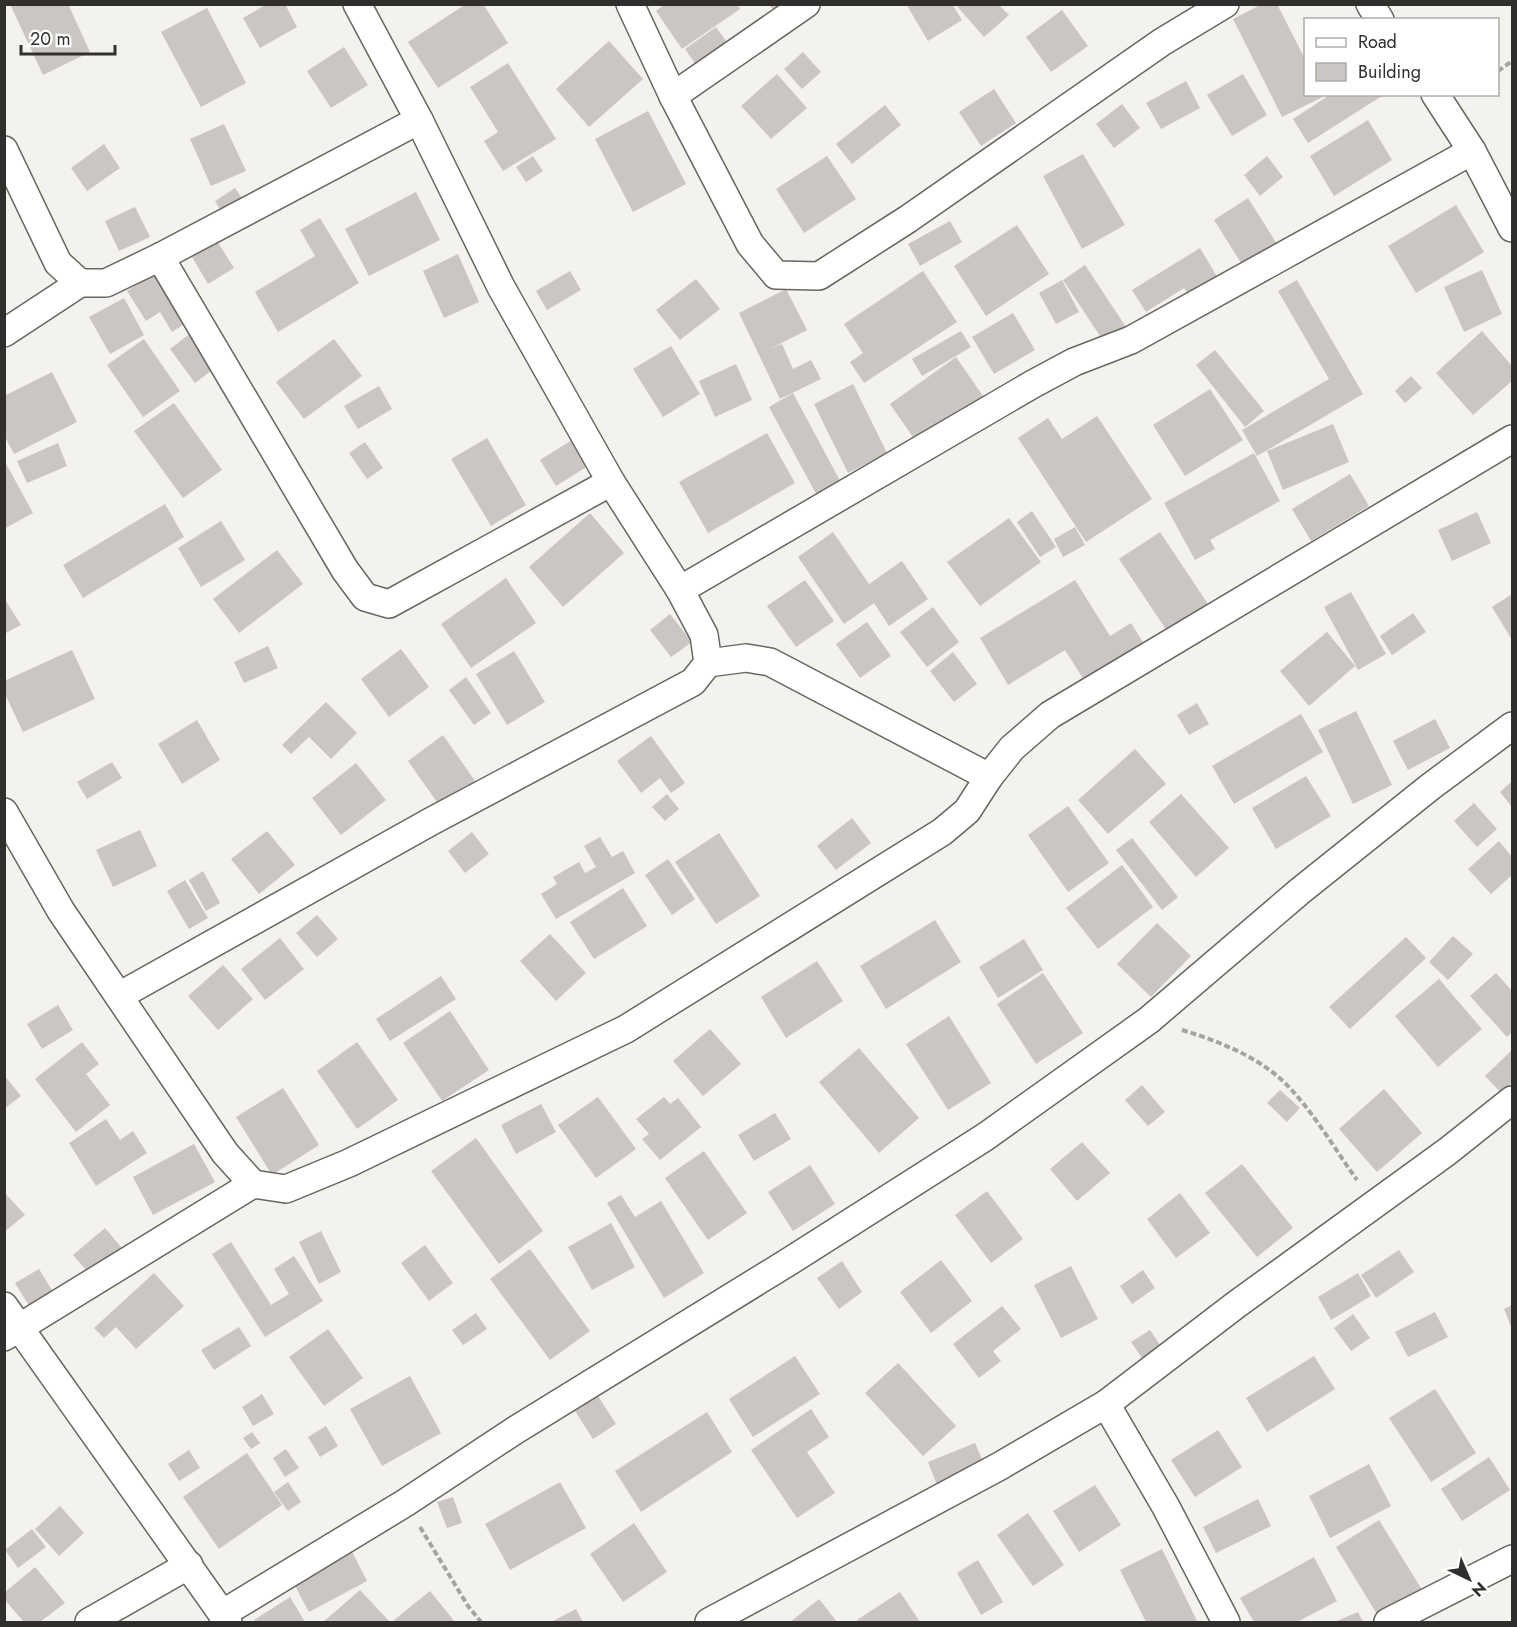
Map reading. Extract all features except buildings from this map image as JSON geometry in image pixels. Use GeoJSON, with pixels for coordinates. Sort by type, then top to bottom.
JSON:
{"type":"FeatureCollection","features":[{"type":"Feature","properties":{"kind":"street"},"geometry":{"type":"LineString","coordinates":[[357,4],[419,120],[501,287],[611,482],[680,590],[704,635],[708,663]]}},
{"type":"Feature","properties":{"kind":"street"},"geometry":{"type":"LineString","coordinates":[[630,4],[673,96],[750,244],[777,275],[819,276],[908,219],[1162,42],[1225,4]]}},
{"type":"Feature","properties":{"kind":"street"},"geometry":{"type":"LineString","coordinates":[[673,96],[806,4]]}},
{"type":"Feature","properties":{"kind":"street"},"geometry":{"type":"LineString","coordinates":[[1370,4],[1379,18]]}},
{"type":"Feature","properties":{"kind":"street"},"geometry":{"type":"LineString","coordinates":[[1437,96],[1472,151],[1512,228]]}},
{"type":"Feature","properties":{"kind":"street"},"geometry":{"type":"LineString","coordinates":[[4,333],[80,283],[105,283],[160,257],[419,120]]}},
{"type":"Feature","properties":{"kind":"street"},"geometry":{"type":"LineString","coordinates":[[4,150],[58,263],[80,283]]}},
{"type":"Feature","properties":{"kind":"street"},"geometry":{"type":"LineString","coordinates":[[680,590],[1033,384],[1074,362],[1131,340],[1472,151]]}},
{"type":"Feature","properties":{"kind":"street"},"geometry":{"type":"LineString","coordinates":[[160,257],[345,570],[364,597],[389,604],[611,482]]}},
{"type":"Feature","properties":{"kind":"street"},"geometry":{"type":"LineString","coordinates":[[4,812],[61,911],[225,1153],[254,1184],[286,1189],[349,1163],[626,1029],[942,832],[967,811],[989,777],[1012,748],[1050,715],[1512,439]]}},
{"type":"Feature","properties":{"kind":"street"},"geometry":{"type":"LineString","coordinates":[[119,996],[430,822],[693,682],[708,663],[746,658],[770,662],[989,777]]}},
{"type":"Feature","properties":{"kind":"street"},"geometry":{"type":"LineString","coordinates":[[254,1184],[9,1324],[189,1565],[225,1618],[514,1431],[790,1261],[985,1137],[1149,1020],[1310,883],[1430,787],[1512,726]]}},
{"type":"Feature","properties":{"kind":"street"},"geometry":{"type":"LineString","coordinates":[[709,1623],[1000,1466],[1106,1404],[1448,1151],[1512,1100]]}},
{"type":"Feature","properties":{"kind":"street"},"geometry":{"type":"LineString","coordinates":[[1106,1404],[1166,1507],[1226,1623]]}},
{"type":"Feature","properties":{"kind":"street"},"geometry":{"type":"LineString","coordinates":[[1388,1623],[1512,1559]]}},
{"type":"Feature","properties":{"kind":"street"},"geometry":{"type":"LineString","coordinates":[[89,1623],[189,1565]]}},
{"type":"Feature","properties":{"kind":"path"},"geometry":{"type":"LineString","coordinates":[[1499,69],[1512,61]]}},
{"type":"Feature","properties":{"kind":"path"},"geometry":{"type":"LineString","coordinates":[[1149,1020],[1201,1036],[1245,1054],[1284,1082],[1308,1110],[1375,1204]]}},
{"type":"Feature","properties":{"kind":"path"},"geometry":{"type":"LineString","coordinates":[[405,1503],[468,1606],[481,1623]]}}]}
